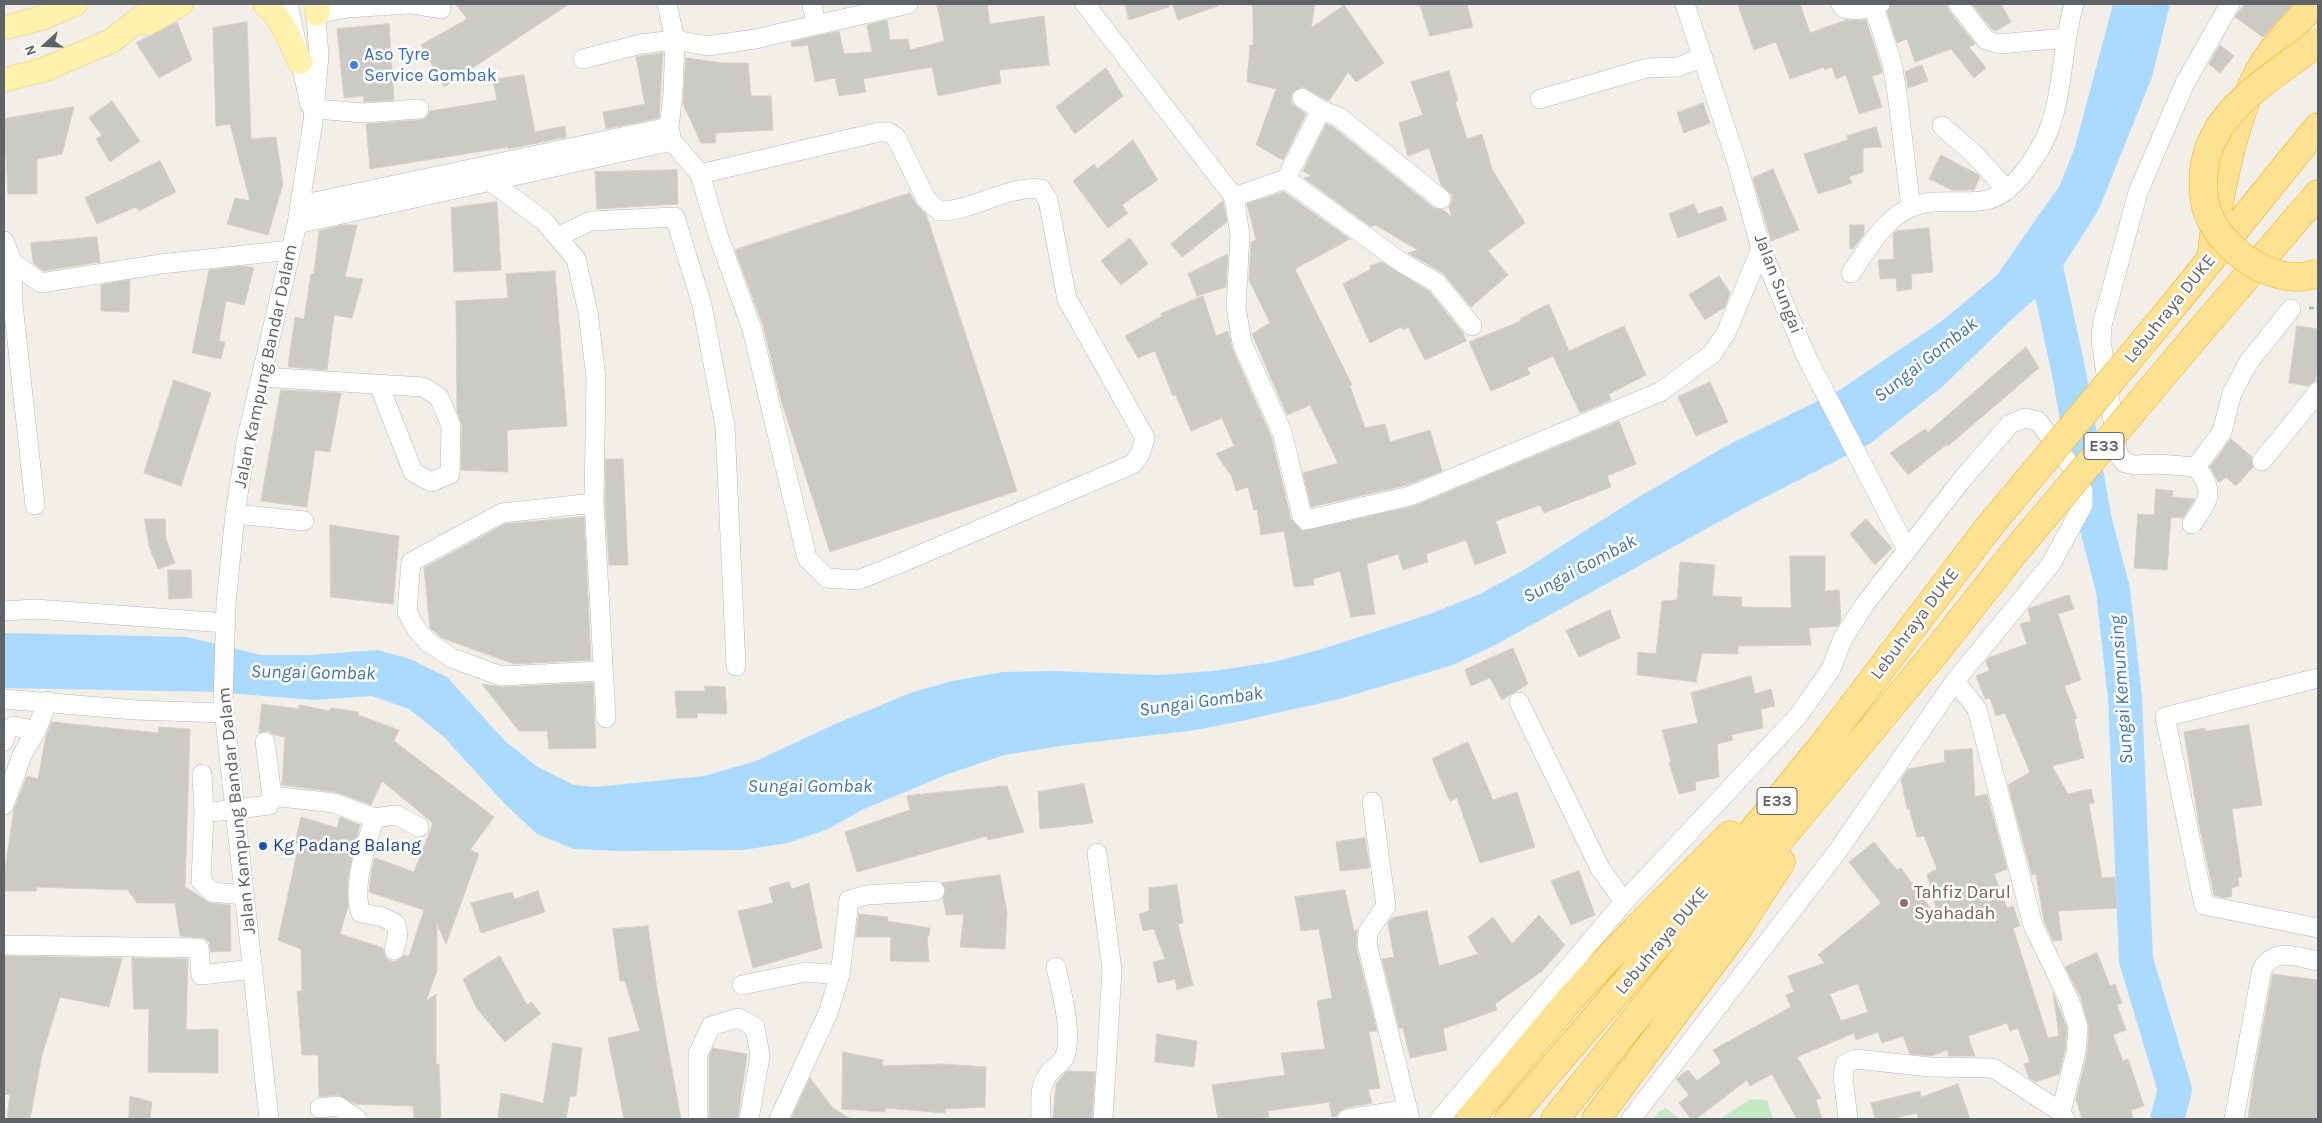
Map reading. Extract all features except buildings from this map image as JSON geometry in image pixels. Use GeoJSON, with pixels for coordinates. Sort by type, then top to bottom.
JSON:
{"type":"FeatureCollection","features":[{"type":"Feature","properties":{"kind":"highway"},"geometry":{"type":"LineString","coordinates":[[2211,259],[2221,195],[2240,122],[2254,80],[2279,43],[2316,4]]}},
{"type":"Feature","properties":{"kind":"highway"},"geometry":{"type":"LineString","coordinates":[[2318,42],[2238,105],[2226,117],[2212,139],[2203,167],[2205,200],[2212,223],[2244,258],[2262,269],[2278,273],[2307,277],[2318,273]]}},
{"type":"Feature","properties":{"kind":"highway"},"geometry":{"type":"LineString","coordinates":[[2298,152],[2318,118]]}},
{"type":"Feature","properties":{"kind":"highway","name":"Lebuhraya DUKE"},"geometry":{"type":"LineString","coordinates":[[1509,1119],[1557,1066],[1824,744],[1988,528],[2169,311],[2318,128]]}},
{"type":"Feature","properties":{"kind":"highway","name":"Lebuhraya DUKE"},"geometry":{"type":"LineString","coordinates":[[1555,1119],[1581,1089],[1738,890],[1935,653],[2013,554],[2244,279],[2318,194]]}},
{"type":"Feature","properties":{"kind":"highway"},"geometry":{"type":"LineString","coordinates":[[1470,1119],[1573,996],[1636,929],[1824,744]]}},
{"type":"Feature","properties":{"kind":"highway"},"geometry":{"type":"LineString","coordinates":[[1596,1119],[1734,934],[1855,750]]}},
{"type":"Feature","properties":{"kind":"main road"},"geometry":{"type":"LineString","coordinates":[[4,28],[42,18],[75,4]]}},
{"type":"Feature","properties":{"kind":"main road"},"geometry":{"type":"LineString","coordinates":[[111,41],[159,4]]}},
{"type":"Feature","properties":{"kind":"main road"},"geometry":{"type":"LineString","coordinates":[[4,80],[43,70],[111,41],[151,22],[181,4]]}},
{"type":"Feature","properties":{"kind":"main road"},"geometry":{"type":"LineString","coordinates":[[265,4],[273,10],[285,28],[300,62]]}},
{"type":"Feature","properties":{"kind":"street","name":"Jalan Kampung Bandar Dalam"},"geometry":{"type":"LineString","coordinates":[[288,4],[300,62],[314,115]]}},
{"type":"Feature","properties":{"kind":"street"},"geometry":{"type":"LineString","coordinates":[[316,7],[347,8],[410,4],[441,9]]}},
{"type":"Feature","properties":{"kind":"street"},"geometry":{"type":"LineString","coordinates":[[667,4],[675,40],[670,134],[700,174],[718,235],[752,329],[807,558],[827,578],[858,580],[896,565],[1133,464],[1141,452],[1145,438],[1067,299],[1048,200],[1042,189],[1028,187],[954,211],[939,210],[926,199],[896,136],[888,132],[879,132],[700,174]]}},
{"type":"Feature","properties":{"kind":"street"},"geometry":{"type":"LineString","coordinates":[[812,4],[816,24]]}},
{"type":"Feature","properties":{"kind":"street"},"geometry":{"type":"LineString","coordinates":[[584,59],[641,44],[675,40],[708,46],[755,39],[908,4]]}},
{"type":"Feature","properties":{"kind":"street"},"geometry":{"type":"LineString","coordinates":[[1085,4],[1234,197],[1240,235],[1236,307],[1242,343],[1282,432],[1302,516],[1306,520],[1410,496],[1660,392],[1712,354],[1726,333],[1761,249]]}},
{"type":"Feature","properties":{"kind":"street","name":"Jalan Sungai"},"geometry":{"type":"LineString","coordinates":[[1685,4],[1738,166],[1761,249],[1807,358],[1907,550]]}},
{"type":"Feature","properties":{"kind":"street"},"geometry":{"type":"LineString","coordinates":[[1841,4],[1844,8],[1850,10],[1877,5],[1892,63],[1911,207]]}},
{"type":"Feature","properties":{"kind":"street"},"geometry":{"type":"LineString","coordinates":[[1958,4],[1986,40],[1999,44],[2066,38]]}},
{"type":"Feature","properties":{"kind":"street"},"geometry":{"type":"LineString","coordinates":[[1851,273],[1885,225],[1911,207],[1938,201],[1988,200],[2007,190],[2024,172],[2044,141],[2054,110],[2066,38],[2074,4]]}},
{"type":"Feature","properties":{"kind":"street"},"geometry":{"type":"LineString","coordinates":[[2192,524],[2201,511],[2208,495],[2207,481],[2196,467],[2158,464],[2135,465],[2125,463],[2118,454],[2101,341],[2102,325],[2138,192],[2185,83],[2230,4]]}},
{"type":"Feature","properties":{"kind":"street","name":"Jalan Kampung Bandar Dalam"},"geometry":{"type":"LineString","coordinates":[[269,1119],[223,707],[226,604],[235,514],[247,437],[297,224],[314,115],[319,56],[316,7]]}},
{"type":"Feature","properties":{"kind":"street"},"geometry":{"type":"LineString","coordinates":[[1540,99],[1647,68],[1678,67],[1703,57]]}},
{"type":"Feature","properties":{"kind":"street"},"geometry":{"type":"LineString","coordinates":[[1302,98],[1321,110],[1339,117],[1440,199]]}},
{"type":"Feature","properties":{"kind":"street"},"geometry":{"type":"LineString","coordinates":[[314,115],[419,109]]}},
{"type":"Feature","properties":{"kind":"street"},"geometry":{"type":"LineString","coordinates":[[1234,197],[1286,178],[1321,110]]}},
{"type":"Feature","properties":{"kind":"street"},"geometry":{"type":"LineString","coordinates":[[1942,126],[1974,154],[2007,190]]}},
{"type":"Feature","properties":{"kind":"street"},"geometry":{"type":"LineString","coordinates":[[297,224],[487,174],[670,134]]}},
{"type":"Feature","properties":{"kind":"street"},"geometry":{"type":"LineString","coordinates":[[300,204],[487,174],[544,221],[559,236],[576,259],[588,312],[596,378],[594,503],[606,718]]}},
{"type":"Feature","properties":{"kind":"street"},"geometry":{"type":"LineString","coordinates":[[1286,178],[1401,262],[1436,283],[1472,326]]}},
{"type":"Feature","properties":{"kind":"street"},"geometry":{"type":"LineString","coordinates":[[559,236],[591,221],[675,216],[702,305],[724,426],[736,666]]}},
{"type":"Feature","properties":{"kind":"street"},"geometry":{"type":"LineString","coordinates":[[4,241],[12,262],[13,304],[35,506]]}},
{"type":"Feature","properties":{"kind":"street"},"geometry":{"type":"LineString","coordinates":[[12,262],[41,283],[161,264],[291,250]]}},
{"type":"Feature","properties":{"kind":"street"},"geometry":{"type":"LineString","coordinates":[[2244,279],[2280,282],[2318,278]]}},
{"type":"Feature","properties":{"kind":"street"},"geometry":{"type":"LineString","coordinates":[[2196,467],[2222,432],[2232,393],[2248,363],[2291,309]]}},
{"type":"Feature","properties":{"kind":"street"},"geometry":{"type":"LineString","coordinates":[[261,377],[423,387],[439,397],[451,426],[450,474],[431,482],[413,472],[379,385]]}},
{"type":"Feature","properties":{"kind":"street"},"geometry":{"type":"LineString","coordinates":[[2262,460],[2318,392]]}},
{"type":"Feature","properties":{"kind":"street"},"geometry":{"type":"LineString","coordinates":[[1440,1119],[1624,902],[1798,716],[1831,669],[1843,638],[1864,604],[1960,482],[2010,424],[2025,418],[2038,421],[2074,470],[2083,491],[2082,505],[2050,564],[1955,681],[1837,852],[1631,1119]]}},
{"type":"Feature","properties":{"kind":"street"},"geometry":{"type":"LineString","coordinates":[[594,503],[502,513],[411,562],[406,612],[417,630],[428,642],[452,658],[501,676],[602,671]]}},
{"type":"Feature","properties":{"kind":"street"},"geometry":{"type":"LineString","coordinates":[[235,514],[304,520]]}},
{"type":"Feature","properties":{"kind":"street"},"geometry":{"type":"LineString","coordinates":[[4,611],[35,609],[226,623]]}},
{"type":"Feature","properties":{"kind":"street"},"geometry":{"type":"LineString","coordinates":[[2318,678],[2165,717],[2204,905],[2318,928]]}},
{"type":"Feature","properties":{"kind":"street"},"geometry":{"type":"LineString","coordinates":[[1848,1119],[1843,1076],[1845,1064],[1856,1060],[1930,1067],[1993,1068],[2063,1115],[2076,1052],[2078,1028],[2070,1002],[2033,924],[1977,710],[1955,681]]}},
{"type":"Feature","properties":{"kind":"street"},"geometry":{"type":"LineString","coordinates":[[4,699],[48,701],[136,710],[223,707]]}},
{"type":"Feature","properties":{"kind":"street"},"geometry":{"type":"LineString","coordinates":[[4,805],[23,753],[36,731],[48,701]]}},
{"type":"Feature","properties":{"kind":"street"},"geometry":{"type":"LineString","coordinates":[[1519,702],[1600,868],[1624,902]]}},
{"type":"Feature","properties":{"kind":"street"},"geometry":{"type":"LineString","coordinates":[[4,741],[6,732],[14,726],[36,731]]}},
{"type":"Feature","properties":{"kind":"street"},"geometry":{"type":"LineString","coordinates":[[204,813],[269,805],[272,796],[265,742]]}},
{"type":"Feature","properties":{"kind":"street"},"geometry":{"type":"LineString","coordinates":[[202,774],[204,813],[201,880],[212,892],[244,895]]}},
{"type":"Feature","properties":{"kind":"street"},"geometry":{"type":"LineString","coordinates":[[272,796],[334,803],[374,818],[396,816],[419,827]]}},
{"type":"Feature","properties":{"kind":"street"},"geometry":{"type":"LineString","coordinates":[[1347,1119],[1409,1114],[1367,944],[1368,932],[1386,906],[1372,802]]}},
{"type":"Feature","properties":{"kind":"street"},"geometry":{"type":"LineString","coordinates":[[374,818],[357,889],[357,902],[361,913],[383,917],[396,924],[398,935],[394,950]]}},
{"type":"Feature","properties":{"kind":"street"},"geometry":{"type":"LineString","coordinates":[[1097,853],[1112,970],[1103,1119]]}},
{"type":"Feature","properties":{"kind":"street"},"geometry":{"type":"LineString","coordinates":[[779,1119],[828,1013],[840,975],[849,900],[868,895],[936,891]]}},
{"type":"Feature","properties":{"kind":"street"},"geometry":{"type":"LineString","coordinates":[[4,945],[199,948],[201,975],[253,969]]}},
{"type":"Feature","properties":{"kind":"street"},"geometry":{"type":"LineString","coordinates":[[2234,1119],[2262,969],[2268,960],[2277,956],[2318,961]]}},
{"type":"Feature","properties":{"kind":"street"},"geometry":{"type":"LineString","coordinates":[[1041,1119],[1040,1092],[1048,1074],[1064,1059],[1067,1040],[1065,1012],[1056,967]]}},
{"type":"Feature","properties":{"kind":"street"},"geometry":{"type":"LineString","coordinates":[[742,985],[806,972],[840,975]]}},
{"type":"Feature","properties":{"kind":"street"},"geometry":{"type":"LineString","coordinates":[[698,1119],[698,1054],[711,1026],[738,1018],[755,1028],[760,1056],[749,1119]]}},
{"type":"Feature","properties":{"kind":"street"},"geometry":{"type":"LineString","coordinates":[[320,1108],[338,1106],[357,1119]]}},
{"type":"Feature","properties":{"kind":"green space"},"geometry":{"type":"Polygon","coordinates":[[[1750,1099],[1767,1100],[1773,1119],[1720,1119],[1750,1099]]]}},
{"type":"Feature","properties":{"kind":"green space"},"geometry":{"type":"Polygon","coordinates":[[[1666,1108],[1680,1119],[1654,1119],[1657,1113],[1666,1108]]]}},
{"type":"Feature","properties":{"kind":"water","name":"Sungai Gombak"},"geometry":{"type":"Polygon","coordinates":[[[2113,4],[2170,4],[2152,77],[2099,209],[2051,285],[2012,319],[1942,387],[1871,443],[1746,507],[1497,644],[1453,665],[1339,699],[1232,723],[1189,731],[1067,745],[1004,755],[948,774],[864,809],[828,829],[788,843],[743,850],[617,851],[574,849],[537,834],[504,803],[444,737],[409,709],[372,696],[313,700],[218,692],[4,688],[4,633],[187,637],[261,655],[308,655],[378,650],[410,659],[447,677],[504,740],[536,766],[574,785],[595,787],[704,776],[756,761],[835,724],[913,692],[952,681],[1003,672],[1054,671],[1157,675],[1213,671],[1273,662],[1322,649],[1430,614],[1480,594],[1522,571],[1632,501],[1726,446],[1840,390],[1943,320],[1997,275],[2060,185],[2075,147],[2113,4]]]}},
{"type":"Feature","properties":{"kind":"waterway","name":"Sungai Kemunsing"},"geometry":{"type":"LineString","coordinates":[[2045,262],[2070,378],[2094,517],[2113,590],[2125,698],[2136,960],[2175,1090],[2167,1119]]}},
{"type":"Feature","properties":{"kind":"place","name":"Aso Tyre Service Gombak"},"geometry":{"type":"Point","coordinates":[354,65]}},
{"type":"Feature","properties":{"kind":"place","name":"Kg Padang Balang"},"geometry":{"type":"Point","coordinates":[263,846]}},
{"type":"Feature","properties":{"kind":"place","name":"Tahfiz Darul Syahadah"},"geometry":{"type":"Point","coordinates":[1904,903]}}]}
